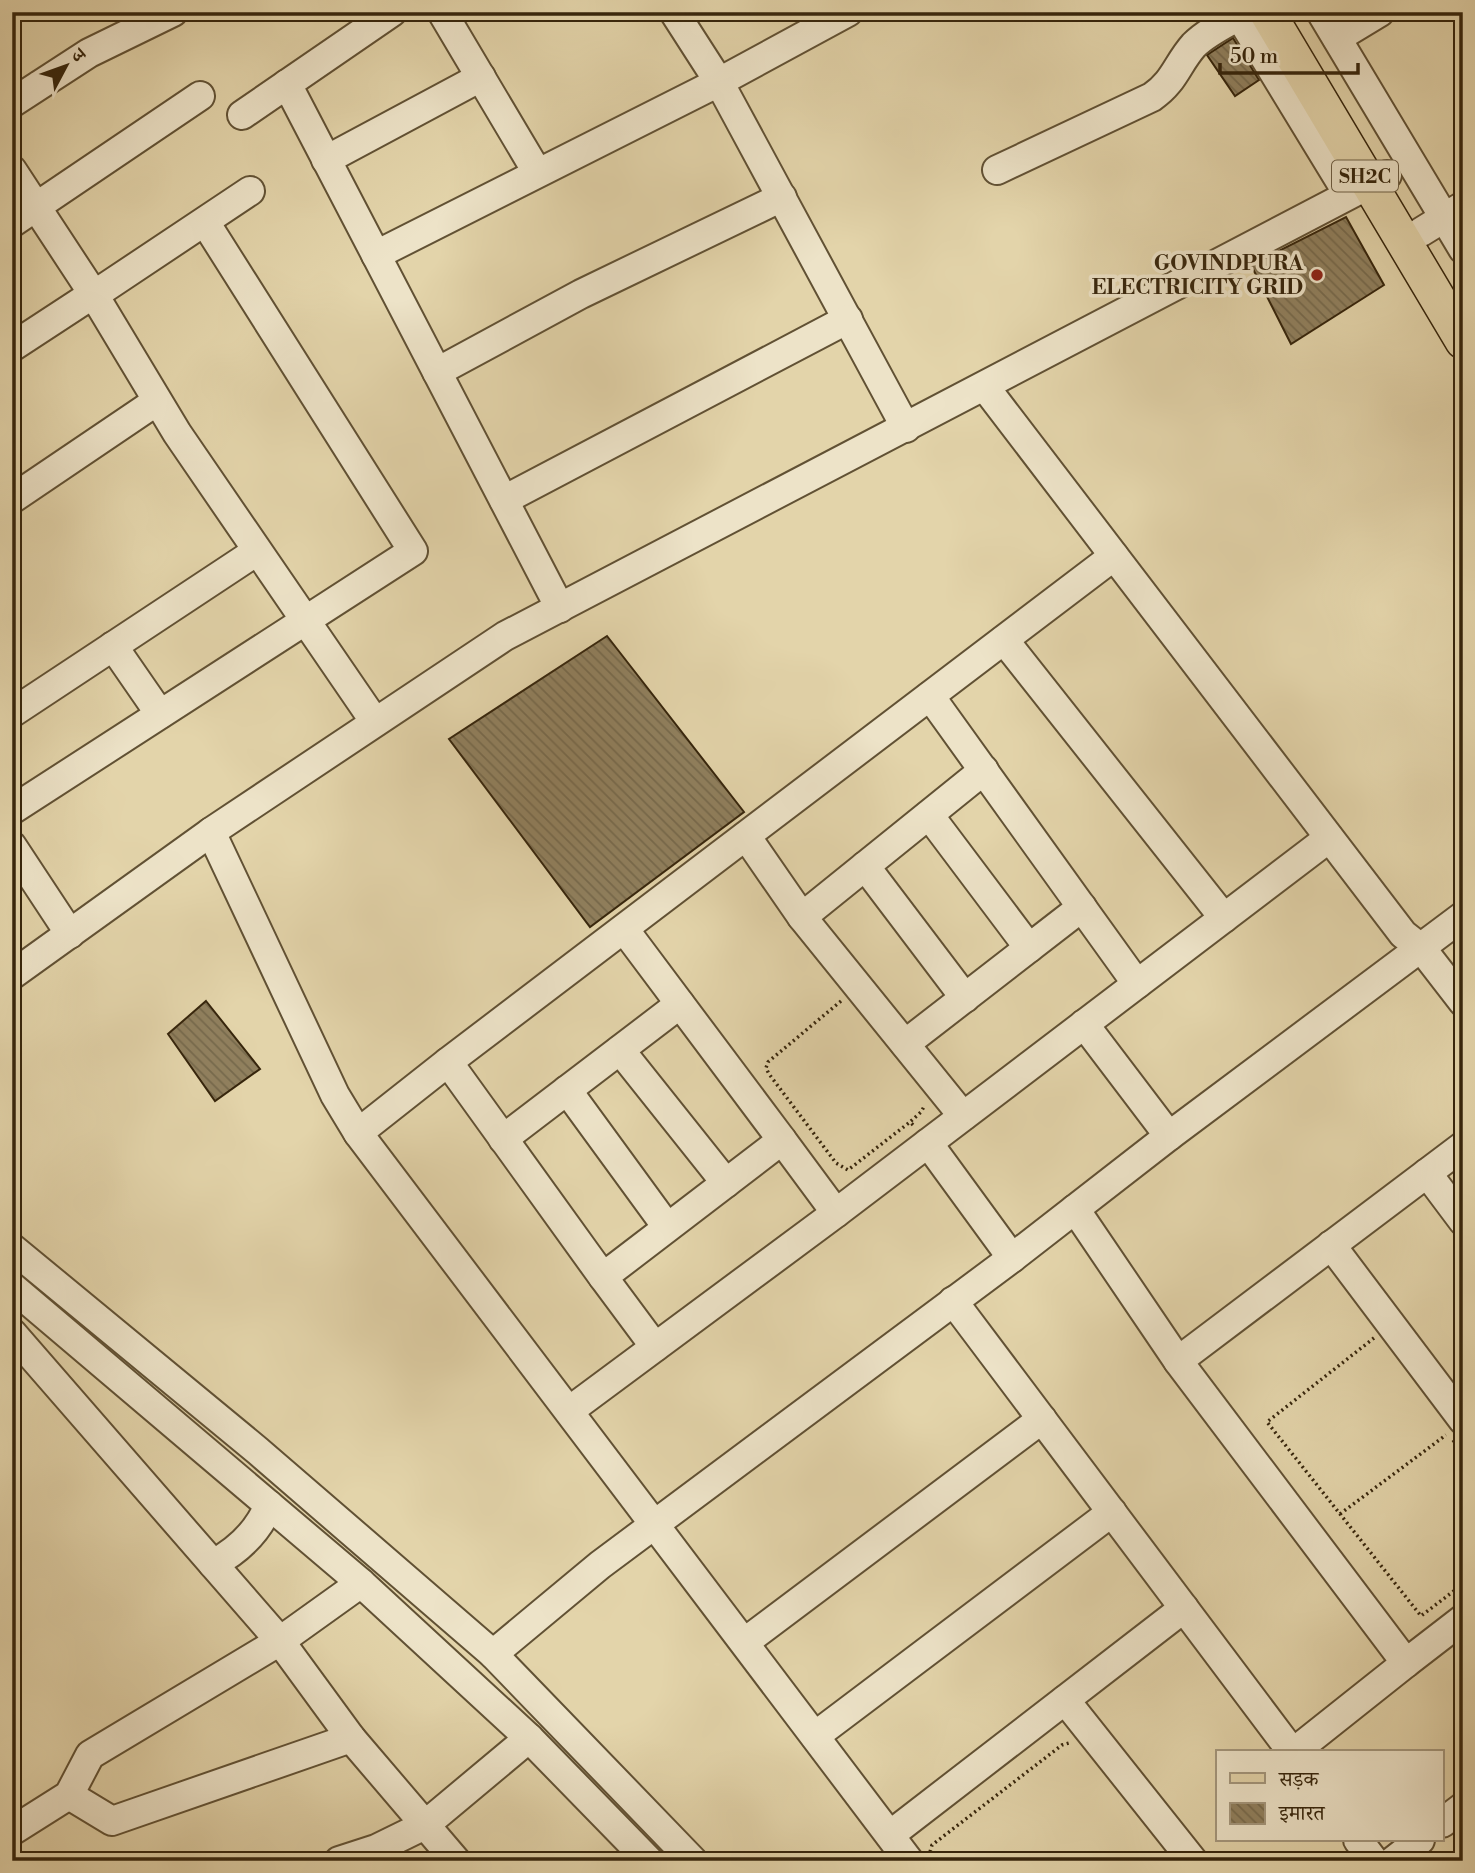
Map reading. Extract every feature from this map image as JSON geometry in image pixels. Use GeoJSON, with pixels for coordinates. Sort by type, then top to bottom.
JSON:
{"type":"FeatureCollection","features":[{"type":"Feature","properties":{"kind":"main road","name":"SH2C"},"geometry":{"type":"LineString","coordinates":[[1290,12],[1368,184],[1443,218],[1463,301]]}},
{"type":"Feature","properties":{"kind":"main road","name":"SH2C"},"geometry":{"type":"LineString","coordinates":[[1247,13],[1368,184],[1463,341]]}},
{"type":"Feature","properties":{"kind":"street"},"geometry":{"type":"LineString","coordinates":[[12,103],[89,53],[173,12]]}},
{"type":"Feature","properties":{"kind":"street"},"geometry":{"type":"LineString","coordinates":[[242,115],[392,12]]}},
{"type":"Feature","properties":{"kind":"street"},"geometry":{"type":"LineString","coordinates":[[442,12],[537,172]]}},
{"type":"Feature","properties":{"kind":"street"},"geometry":{"type":"LineString","coordinates":[[674,12],[719,82],[906,428]]}},
{"type":"Feature","properties":{"kind":"street"},"geometry":{"type":"LineString","coordinates":[[376,256],[719,82],[848,12]]}},
{"type":"Feature","properties":{"kind":"street"},"geometry":{"type":"LineString","coordinates":[[1321,12],[1463,249]]}},
{"type":"Feature","properties":{"kind":"street"},"geometry":{"type":"LineString","coordinates":[[1337,38],[1380,12]]}},
{"type":"Feature","properties":{"kind":"street"},"geometry":{"type":"LineString","coordinates":[[997,170],[1152,97],[1166,87],[1192,47],[1203,37],[1247,13]]}},
{"type":"Feature","properties":{"kind":"street"},"geometry":{"type":"LineString","coordinates":[[326,160],[481,77]]}},
{"type":"Feature","properties":{"kind":"street"},"geometry":{"type":"LineString","coordinates":[[286,84],[560,608]]}},
{"type":"Feature","properties":{"kind":"street"},"geometry":{"type":"LineString","coordinates":[[12,223],[200,96]]}},
{"type":"Feature","properties":{"kind":"street"},"geometry":{"type":"LineString","coordinates":[[12,170],[158,401],[375,722]]}},
{"type":"Feature","properties":{"kind":"street"},"geometry":{"type":"LineString","coordinates":[[12,975],[211,832],[505,636],[985,387],[1368,184]]}},
{"type":"Feature","properties":{"kind":"street"},"geometry":{"type":"LineString","coordinates":[[12,347],[250,191]]}},
{"type":"Feature","properties":{"kind":"street"},"geometry":{"type":"LineString","coordinates":[[437,372],[581,295],[782,197]]}},
{"type":"Feature","properties":{"kind":"street"},"geometry":{"type":"LineString","coordinates":[[12,810],[413,551],[205,222]]}},
{"type":"Feature","properties":{"kind":"street"},"geometry":{"type":"LineString","coordinates":[[504,500],[848,319]]}},
{"type":"Feature","properties":{"kind":"street"},"geometry":{"type":"LineString","coordinates":[[985,387],[1403,934],[1422,949],[1463,1002]]}},
{"type":"Feature","properties":{"kind":"street"},"geometry":{"type":"LineString","coordinates":[[12,499],[158,401]]}},
{"type":"Feature","properties":{"kind":"street"},"geometry":{"type":"LineString","coordinates":[[12,713],[257,551]]}},
{"type":"Feature","properties":{"kind":"street"},"geometry":{"type":"LineString","coordinates":[[358,1133],[1114,556]]}},
{"type":"Feature","properties":{"kind":"street"},"geometry":{"type":"LineString","coordinates":[[1004,640],[1224,918]]}},
{"type":"Feature","properties":{"kind":"street"},"geometry":{"type":"LineString","coordinates":[[113,646],[160,714]]}},
{"type":"Feature","properties":{"kind":"street"},"geometry":{"type":"LineString","coordinates":[[930,696],[1137,984]]}},
{"type":"Feature","properties":{"kind":"street"},"geometry":{"type":"LineString","coordinates":[[802,917],[984,770]]}},
{"type":"Feature","properties":{"kind":"street"},"geometry":{"type":"LineString","coordinates":[[929,815],[1029,948]]}},
{"type":"Feature","properties":{"kind":"street"},"geometry":{"type":"LineString","coordinates":[[211,832],[335,1095],[358,1133],[909,1861]]}},
{"type":"Feature","properties":{"kind":"street"},"geometry":{"type":"LineString","coordinates":[[746,836],[802,917],[963,1116]]}},
{"type":"Feature","properties":{"kind":"street"},"geometry":{"type":"LineString","coordinates":[[569,1411],[836,1213],[1329,838]]}},
{"type":"Feature","properties":{"kind":"street"},"geometry":{"type":"LineString","coordinates":[[12,846],[70,934]]}},
{"type":"Feature","properties":{"kind":"street"},"geometry":{"type":"LineString","coordinates":[[865,866],[965,998]]}},
{"type":"Feature","properties":{"kind":"street"},"geometry":{"type":"LineString","coordinates":[[905,1044],[1082,907]]}},
{"type":"Feature","properties":{"kind":"street"},"geometry":{"type":"LineString","coordinates":[[493,1654],[600,1564],[1012,1258],[1169,1136],[1463,916]]}},
{"type":"Feature","properties":{"kind":"street"},"geometry":{"type":"LineString","coordinates":[[624,929],[836,1213]]}},
{"type":"Feature","properties":{"kind":"street"},"geometry":{"type":"LineString","coordinates":[[503,1139],[680,1004]]}},
{"type":"Feature","properties":{"kind":"street"},"geometry":{"type":"LineString","coordinates":[[1084,1024],[1169,1136]]}},
{"type":"Feature","properties":{"kind":"street"},"geometry":{"type":"LineString","coordinates":[[620,1050],[726,1183]]}},
{"type":"Feature","properties":{"kind":"street"},"geometry":{"type":"LineString","coordinates":[[448,1062],[655,1347]]}},
{"type":"Feature","properties":{"kind":"street"},"geometry":{"type":"LineString","coordinates":[[567,1090],[667,1227]]}},
{"type":"Feature","properties":{"kind":"street"},"geometry":{"type":"LineString","coordinates":[[603,1276],[782,1140]]}},
{"type":"Feature","properties":{"kind":"street"},"geometry":{"type":"LineString","coordinates":[[928,1143],[1012,1258]]}},
{"type":"Feature","properties":{"kind":"street"},"geometry":{"type":"LineString","coordinates":[[1178,1361],[1463,1146]]}},
{"type":"Feature","properties":{"kind":"street"},"geometry":{"type":"LineString","coordinates":[[1427,1173],[1463,1221]]}},
{"type":"Feature","properties":{"kind":"street"},"geometry":{"type":"LineString","coordinates":[[1075,1209],[1178,1361],[1406,1662]]}},
{"type":"Feature","properties":{"kind":"street"},"geometry":{"type":"LineString","coordinates":[[1331,1245],[1455,1427]]}},
{"type":"Feature","properties":{"kind":"street"},"geometry":{"type":"LineString","coordinates":[[12,1248],[258,1451],[493,1654],[693,1861]]}},
{"type":"Feature","properties":{"kind":"street"},"geometry":{"type":"LineString","coordinates":[[12,1287],[361,1583],[529,1738],[649,1861]]}},
{"type":"Feature","properties":{"kind":"street"},"geometry":{"type":"LineString","coordinates":[[953,1301],[1291,1750]]}},
{"type":"Feature","properties":{"kind":"street"},"geometry":{"type":"LineString","coordinates":[[12,1334],[280,1641],[351,1738],[456,1861]]}},
{"type":"Feature","properties":{"kind":"street"},"geometry":{"type":"LineString","coordinates":[[744,1642],[1042,1419]]}},
{"type":"Feature","properties":{"kind":"street"},"geometry":{"type":"LineString","coordinates":[[213,1564],[246,1541],[262,1522],[269,1505]]}},
{"type":"Feature","properties":{"kind":"street"},"geometry":{"type":"LineString","coordinates":[[815,1735],[1112,1512]]}},
{"type":"Feature","properties":{"kind":"street"},"geometry":{"type":"LineString","coordinates":[[12,1831],[69,1795],[90,1755],[280,1641],[361,1583]]}},
{"type":"Feature","properties":{"kind":"street"},"geometry":{"type":"LineString","coordinates":[[890,1835],[1184,1608]]}},
{"type":"Feature","properties":{"kind":"street"},"geometry":{"type":"LineString","coordinates":[[1296,1750],[1463,1619]]}},
{"type":"Feature","properties":{"kind":"street"},"geometry":{"type":"LineString","coordinates":[[505,1716],[530,1692]]}},
{"type":"Feature","properties":{"kind":"street"},"geometry":{"type":"LineString","coordinates":[[1065,1700],[1193,1861]]}},
{"type":"Feature","properties":{"kind":"street"},"geometry":{"type":"LineString","coordinates":[[69,1795],[112,1821],[351,1738]]}},
{"type":"Feature","properties":{"kind":"street"},"geometry":{"type":"LineString","coordinates":[[339,1861],[376,1849],[425,1825],[529,1738]]}},
{"type":"Feature","properties":{"kind":"street"},"geometry":{"type":"LineString","coordinates":[[1444,1821],[1463,1807]]}},
{"type":"Feature","properties":{"kind":"street"},"geometry":{"type":"LineString","coordinates":[[1360,1842],[1374,1861]]}},
{"type":"Feature","properties":{"kind":"street"},"geometry":{"type":"LineString","coordinates":[[1393,1861],[1417,1842]]}},
{"type":"Feature","properties":{"kind":"path"},"geometry":{"type":"LineString","coordinates":[[844,999],[768,1062],[766,1068],[836,1163],[848,1170],[922,1112],[925,1100]]}},
{"type":"Feature","properties":{"kind":"path"},"geometry":{"type":"LineString","coordinates":[[910,1122],[928,1143]]}},
{"type":"Feature","properties":{"kind":"path"},"geometry":{"type":"LineString","coordinates":[[1375,1338],[1267,1422],[1421,1616],[1463,1584]]}},
{"type":"Feature","properties":{"kind":"path"},"geometry":{"type":"LineString","coordinates":[[1340,1514],[1455,1427]]}},
{"type":"Feature","properties":{"kind":"path"},"geometry":{"type":"LineString","coordinates":[[936,1861],[930,1852],[932,1845],[1062,1745],[1070,1742],[1078,1746]]}},
{"type":"Feature","properties":{"kind":"building"},"geometry":{"type":"Polygon","coordinates":[[[1233,38],[1259,80],[1235,96],[1207,55],[1233,38]]]}},
{"type":"Feature","properties":{"kind":"building","name":"GOVINDPURA ELECTRICITY GRID"},"geometry":{"type":"Polygon","coordinates":[[[1346,217],[1384,285],[1291,344],[1251,265],[1346,217]]]}},
{"type":"Feature","properties":{"kind":"building"},"geometry":{"type":"Polygon","coordinates":[[[607,636],[744,812],[590,927],[449,739],[607,636]]]}},
{"type":"Feature","properties":{"kind":"building"},"geometry":{"type":"Polygon","coordinates":[[[206,1001],[260,1069],[215,1101],[168,1034],[206,1001]]]}},
{"type":"Feature","properties":{"kind":"place","name":"GOVINDPURA ELECTRICITY GRID"},"geometry":{"type":"Point","coordinates":[1317,275]}}]}
